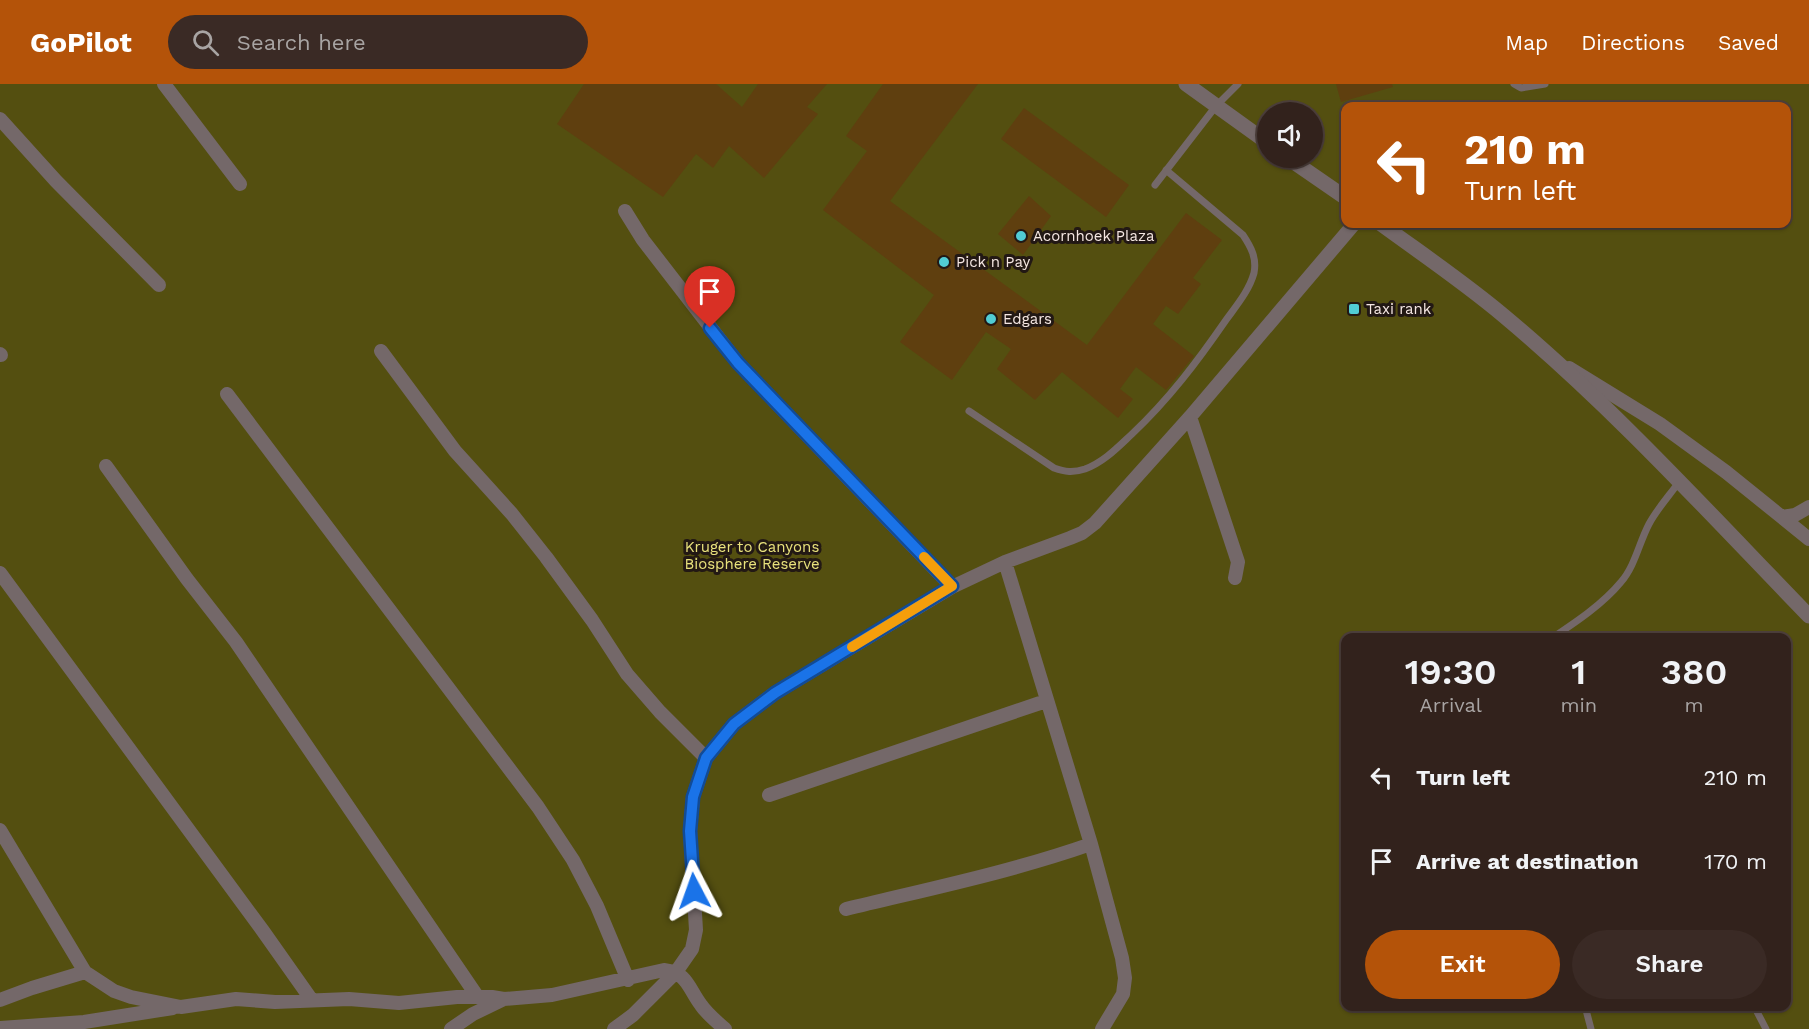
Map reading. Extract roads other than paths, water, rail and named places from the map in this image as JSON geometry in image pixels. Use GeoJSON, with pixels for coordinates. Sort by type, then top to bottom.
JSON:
{"type":"FeatureCollection","features":[{"type":"Feature","properties":{"kind":"street"},"geometry":{"type":"LineString","coordinates":[[164,84],[240,184]]}},
{"type":"Feature","properties":{"kind":"street"},"geometry":{"type":"LineString","coordinates":[[1186,84],[1257,135]]}},
{"type":"Feature","properties":{"kind":"street"},"geometry":{"type":"LineString","coordinates":[[0,119],[56,181],[159,285]]}},
{"type":"Feature","properties":{"kind":"street"},"geometry":{"type":"LineString","coordinates":[[1302,168],[1341,195]]}},
{"type":"Feature","properties":{"kind":"street"},"geometry":{"type":"LineString","coordinates":[[625,211],[650,249],[738,363],[952,586]]}},
{"type":"Feature","properties":{"kind":"street"},"geometry":{"type":"LineString","coordinates":[[614,1029],[633,1015],[676,972],[692,949],[696,930],[690,831],[693,797],[706,758],[734,724],[775,693],[952,586],[1005,562],[1082,533],[1095,523],[1190,417],[1351,228]]}},
{"type":"Feature","properties":{"kind":"street"},"geometry":{"type":"LineString","coordinates":[[1386,228],[1495,309],[1550,356],[1620,422],[1809,616]]}},
{"type":"Feature","properties":{"kind":"street"},"geometry":{"type":"LineString","coordinates":[[381,351],[454,451],[512,513],[546,557],[592,620],[627,674],[660,712],[706,758]]}},
{"type":"Feature","properties":{"kind":"street"},"geometry":{"type":"LineString","coordinates":[[1550,356],[1660,424],[1726,472],[1809,539]]}},
{"type":"Feature","properties":{"kind":"street"},"geometry":{"type":"LineString","coordinates":[[227,394],[538,807],[573,860],[597,906],[628,980]]}},
{"type":"Feature","properties":{"kind":"street"},"geometry":{"type":"LineString","coordinates":[[1190,417],[1238,562],[1235,578]]}},
{"type":"Feature","properties":{"kind":"street"},"geometry":{"type":"LineString","coordinates":[[106,466],[187,579],[236,642],[477,996]]}},
{"type":"Feature","properties":{"kind":"street"},"geometry":{"type":"LineString","coordinates":[[1782,517],[1795,515],[1809,507]]}},
{"type":"Feature","properties":{"kind":"street"},"geometry":{"type":"LineString","coordinates":[[1005,562],[1091,844],[1122,958],[1125,978],[1123,994],[1102,1029]]}},
{"type":"Feature","properties":{"kind":"street"},"geometry":{"type":"LineString","coordinates":[[0,573],[311,999]]}},
{"type":"Feature","properties":{"kind":"street"},"geometry":{"type":"LineString","coordinates":[[769,795],[1046,701]]}},
{"type":"Feature","properties":{"kind":"street"},"geometry":{"type":"LineString","coordinates":[[0,830],[85,972],[114,991],[131,997],[182,1007]]}},
{"type":"Feature","properties":{"kind":"street"},"geometry":{"type":"LineString","coordinates":[[846,909],[993,873],[1091,844]]}},
{"type":"Feature","properties":{"kind":"street"},"geometry":{"type":"LineString","coordinates":[[0,1028],[84,1022],[236,999],[275,1002],[349,999],[399,1003],[477,996],[504,999],[552,995],[628,980],[655,971],[676,972],[687,983],[701,1005],[725,1029]]}},
{"type":"Feature","properties":{"kind":"street"},"geometry":{"type":"LineString","coordinates":[[0,1000],[85,972]]}},
{"type":"Feature","properties":{"kind":"street"},"geometry":{"type":"LineString","coordinates":[[451,1029],[473,1014],[504,999]]}},
{"type":"Feature","properties":{"kind":"lane"},"geometry":{"type":"LineString","coordinates":[[1155,185],[1216,106],[1238,84]]}},
{"type":"Feature","properties":{"kind":"lane"},"geometry":{"type":"LineString","coordinates":[[1514,84],[1521,88],[1545,84]]}},
{"type":"Feature","properties":{"kind":"lane"},"geometry":{"type":"LineString","coordinates":[[969,411],[1054,468],[1065,472],[1075,472],[1112,453],[1159,408],[1193,367],[1248,287],[1255,262],[1252,248],[1243,235],[1166,170]]}},
{"type":"Feature","properties":{"kind":"lane"},"geometry":{"type":"LineString","coordinates":[[1559,633],[1622,582],[1649,525],[1679,482]]}},
{"type":"Feature","properties":{"kind":"lane"},"geometry":{"type":"LineString","coordinates":[[1586,1011],[1591,1029]]}},
{"type":"Feature","properties":{"kind":"lane"},"geometry":{"type":"LineString","coordinates":[[1757,1011],[1766,1029]]}},
{"type":"Feature","properties":{"kind":"place","name":"Acornhoek Plaza"},"geometry":{"type":"Point","coordinates":[1021,236]}},
{"type":"Feature","properties":{"kind":"place","name":"Pick n Pay"},"geometry":{"type":"Point","coordinates":[944,262]}},
{"type":"Feature","properties":{"kind":"place","name":"Taxi rank"},"geometry":{"type":"Point","coordinates":[1354,309]}},
{"type":"Feature","properties":{"kind":"place","name":"Edgars"},"geometry":{"type":"Point","coordinates":[991,319]}},
{"type":"Feature","properties":{"kind":"park label","name":"Kruger to Canyons Biosphere Reserve"},"geometry":{"type":"Point","coordinates":[752,556]}}]}
